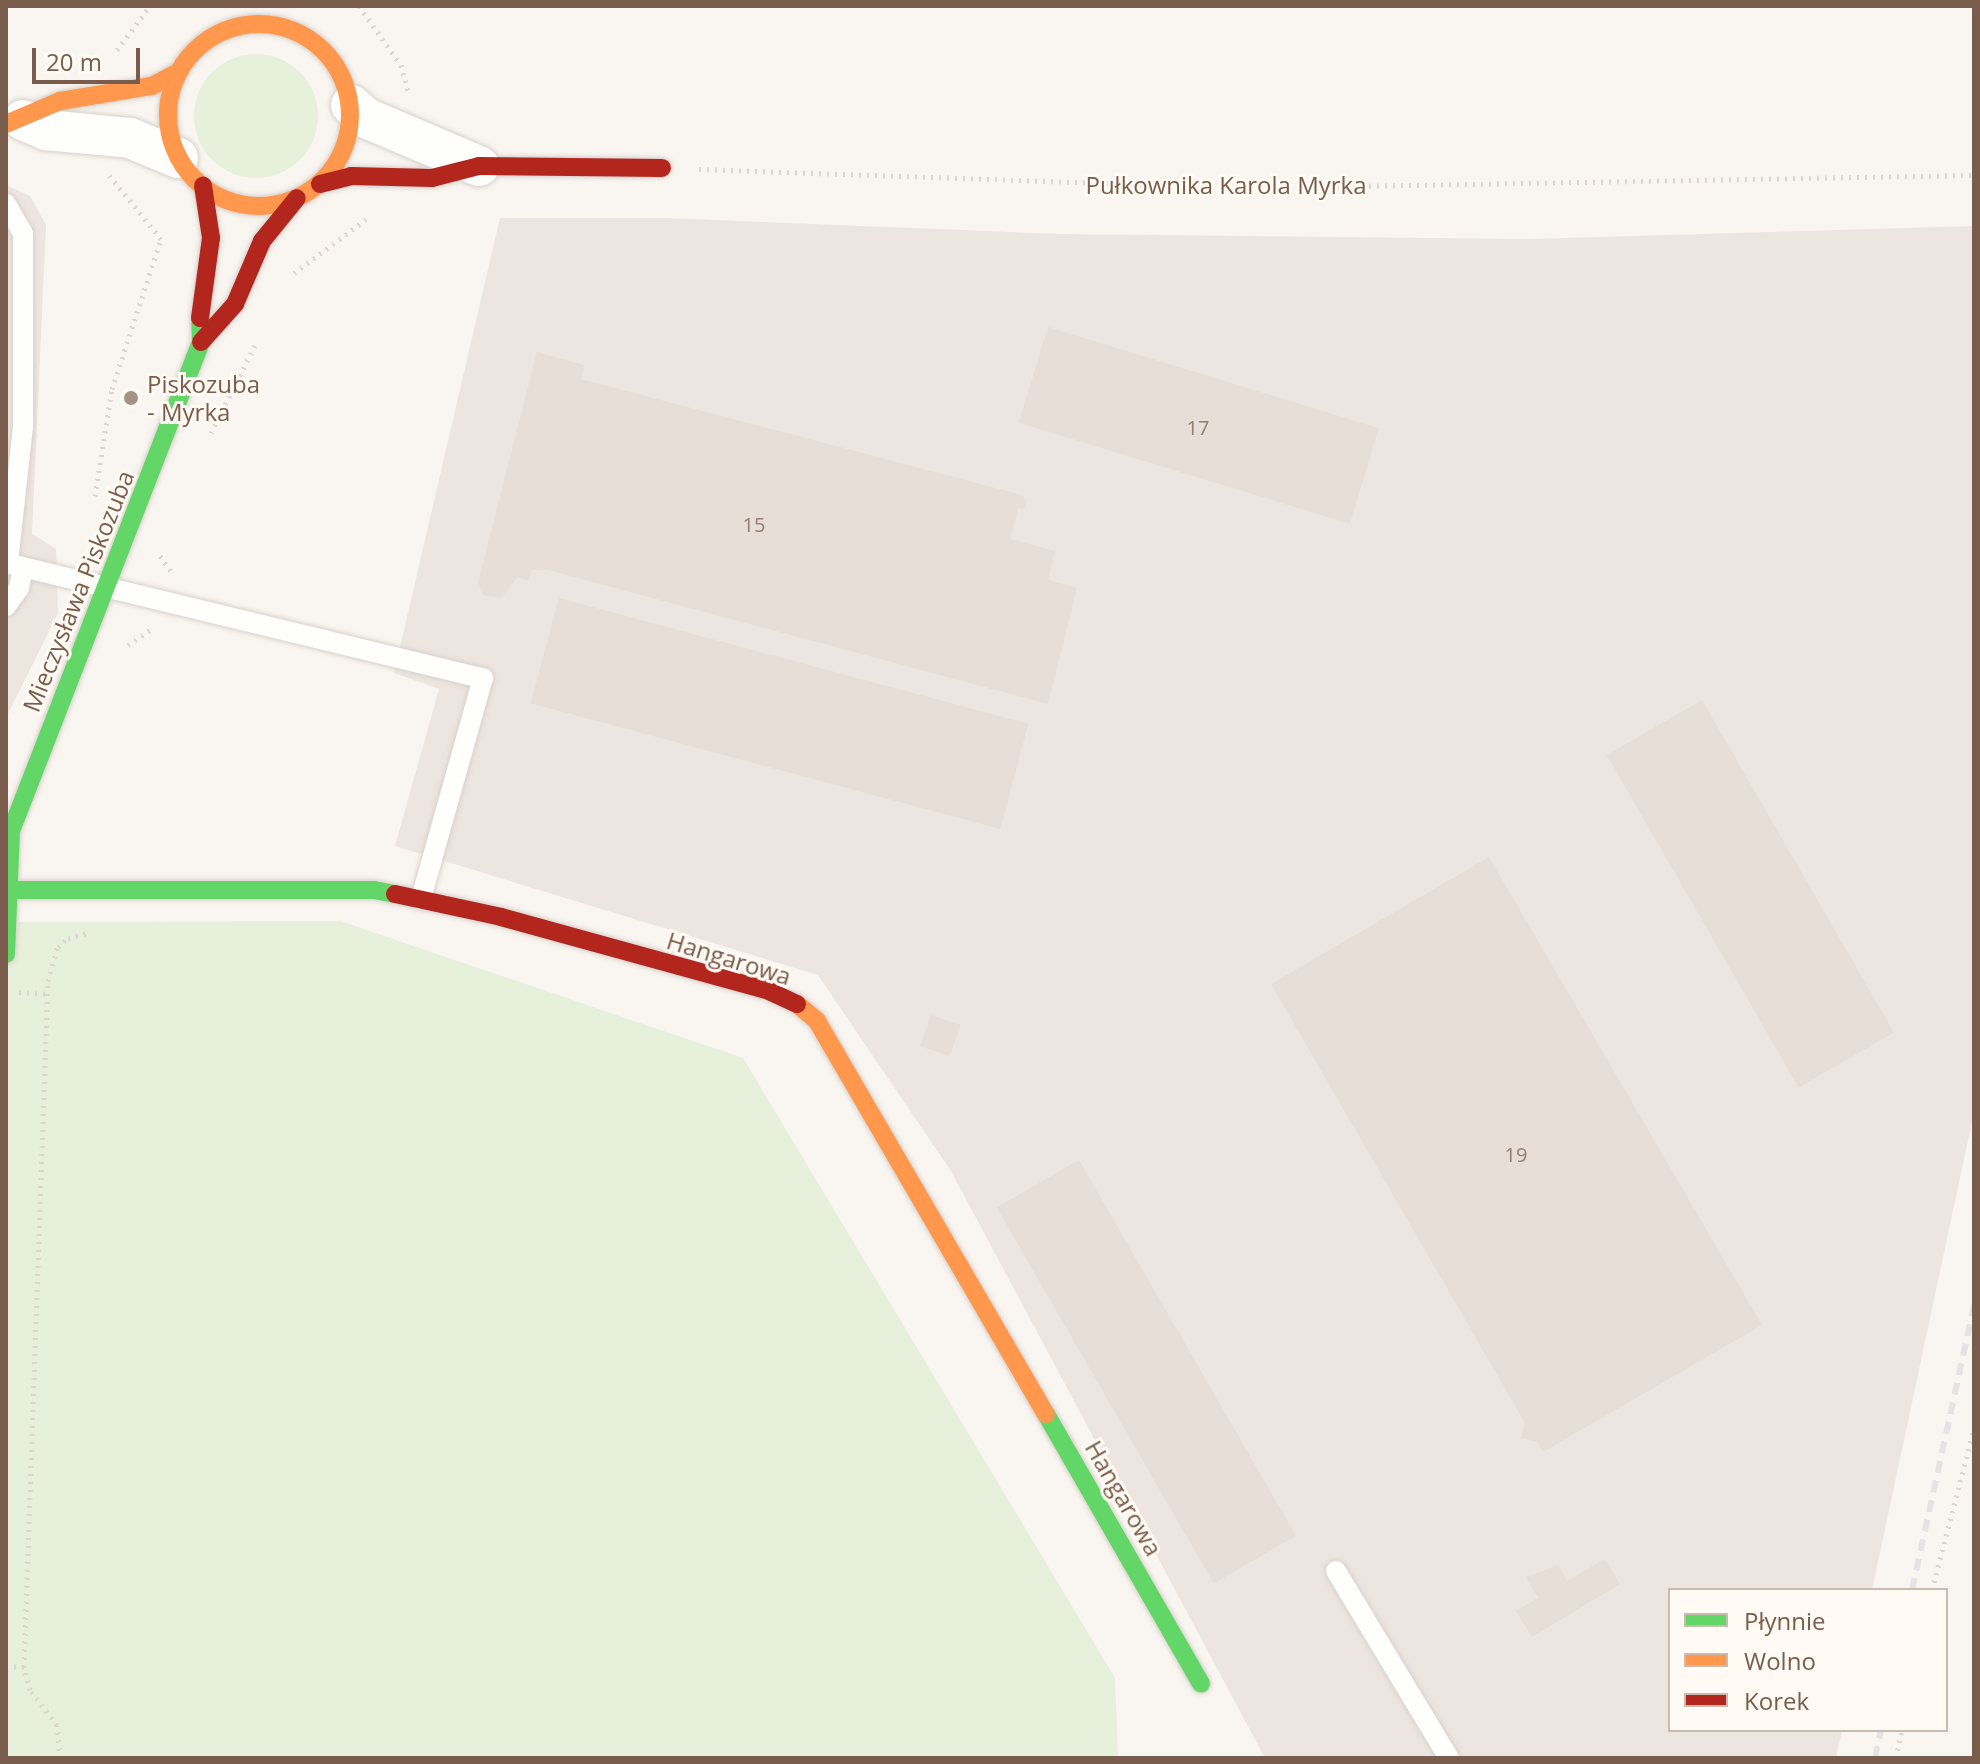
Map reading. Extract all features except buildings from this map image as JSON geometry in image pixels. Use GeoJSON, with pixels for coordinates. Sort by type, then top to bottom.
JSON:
{"type":"FeatureCollection","features":[{"type":"Feature","properties":{"kind":"street"},"geometry":{"type":"LineString","coordinates":[[227,29],[238,6]]}},
{"type":"Feature","properties":{"kind":"street"},"geometry":{"type":"LineString","coordinates":[[290,6],[305,36]]}},
{"type":"Feature","properties":{"kind":"street"},"geometry":{"type":"LineString","coordinates":[[191,172],[168,115],[178,72],[191,54],[227,29],[271,24],[305,36],[332,59],[351,105],[349,138],[320,184]]}},
{"type":"Feature","properties":{"kind":"street"},"geometry":{"type":"LineString","coordinates":[[14,122],[60,101],[152,86],[178,72]]}},
{"type":"Feature","properties":{"kind":"street"},"geometry":{"type":"LineString","coordinates":[[351,105],[366,118],[479,166]]}},
{"type":"Feature","properties":{"kind":"street"},"geometry":{"type":"LineString","coordinates":[[14,122],[46,130],[105,135],[157,145],[191,172],[243,205],[270,206],[297,198],[320,184],[351,176],[432,178],[479,166],[662,168]]}},
{"type":"Feature","properties":{"kind":"street","name":"Mieczysława Piskozuba"},"geometry":{"type":"LineString","coordinates":[[191,172],[211,238],[199,301],[201,342]]}},
{"type":"Feature","properties":{"kind":"street","name":"Mieczysława Piskozuba"},"geometry":{"type":"LineString","coordinates":[[6,954],[6,890],[11,831],[20,802],[106,590],[201,342],[235,304],[262,241],[297,198]]}},
{"type":"Feature","properties":{"kind":"street","name":"Hangarowa"},"geometry":{"type":"LineString","coordinates":[[6,890],[360,889],[421,899],[769,991],[817,1021],[1201,1684]]}},
{"type":"Feature","properties":{"kind":"lane"},"geometry":{"type":"LineString","coordinates":[[6,204],[23,234],[15,344],[23,427],[12,564],[19,588],[6,606]]}},
{"type":"Feature","properties":{"kind":"lane"},"geometry":{"type":"LineString","coordinates":[[12,564],[106,590],[483,678],[421,899]]}},
{"type":"Feature","properties":{"kind":"lane"},"geometry":{"type":"LineString","coordinates":[[1336,1571],[1449,1758]]}},
{"type":"Feature","properties":{"kind":"path"},"geometry":{"type":"LineString","coordinates":[[105,95],[110,62],[150,6]]}},
{"type":"Feature","properties":{"kind":"path"},"geometry":{"type":"LineString","coordinates":[[94,503],[112,389],[161,239],[117,181],[105,172],[105,135]]}},
{"type":"Feature","properties":{"kind":"path","name":"Pułkownika Karola Myrka"},"geometry":{"type":"LineString","coordinates":[[662,168],[1249,188],[1974,175]]}},
{"type":"Feature","properties":{"kind":"path"},"geometry":{"type":"LineString","coordinates":[[6,992],[48,994]]}},
{"type":"Feature","properties":{"kind":"path"},"geometry":{"type":"LineString","coordinates":[[1933,1588],[1974,1429]]}},
{"type":"Feature","properties":{"kind":"path"},"geometry":{"type":"LineString","coordinates":[[6,1666],[24,1667]]}},
{"type":"Feature","properties":{"kind":"path"},"geometry":{"type":"LineString","coordinates":[[1896,1758],[1902,1732]]}},
{"type":"Feature","properties":{"kind":"shaded area"},"geometry":{"type":"Polygon","coordinates":[[[6,185],[30,196],[46,225],[32,534],[56,549],[58,613],[6,718],[6,185]]]}},
{"type":"Feature","properties":{"kind":"shaded area"},"geometry":{"type":"Polygon","coordinates":[[[500,218],[666,218],[1058,234],[1530,239],[1974,226],[1974,1112],[1872,1588],[1668,1588],[1668,1732],[1842,1732],[1836,1758],[1265,1758],[951,1171],[818,975],[395,846],[439,689],[394,673],[500,218]]]}},
{"type":"Feature","properties":{"kind":"green space"},"geometry":{"type":"Polygon","coordinates":[[[256,54],[280,58],[300,72],[314,92],[318,116],[314,140],[300,160],[280,174],[256,178],[232,174],[212,160],[198,140],[194,116],[198,92],[212,72],[232,58],[256,54]]]}},
{"type":"Feature","properties":{"kind":"green space"},"geometry":{"type":"Polygon","coordinates":[[[340,921],[743,1058],[1115,1678],[1118,1758],[6,1758],[6,922],[340,921]]]}},
{"type":"Feature","properties":{"kind":"railway"},"geometry":{"type":"LineString","coordinates":[[1912,1588],[1974,1305]]}},
{"type":"Feature","properties":{"kind":"railway"},"geometry":{"type":"LineString","coordinates":[[1875,1758],[1881,1732]]}},
{"type":"Feature","properties":{"kind":"traffic: fast"},"geometry":{"type":"LineString","coordinates":[[6,954],[11,831],[201,342],[200,318]]}},
{"type":"Feature","properties":{"kind":"traffic: fast"},"geometry":{"type":"LineString","coordinates":[[6,890],[374,890],[395,894]]}},
{"type":"Feature","properties":{"kind":"traffic: fast"},"geometry":{"type":"LineString","coordinates":[[1046,1414],[1201,1684]]}},
{"type":"Feature","properties":{"kind":"traffic: slow"},"geometry":{"type":"LineString","coordinates":[[259,24],[294,31],[310,39],[323,51],[335,64],[343,80],[350,115],[343,150],[335,166],[323,179],[310,191],[294,199],[259,206],[224,199],[208,191],[195,179],[183,166],[175,150],[168,115],[175,80],[183,64],[195,51],[208,39],[224,31],[259,24]]}},
{"type":"Feature","properties":{"kind":"traffic: slow"},"geometry":{"type":"LineString","coordinates":[[6,124],[60,101],[152,86],[178,72]]}},
{"type":"Feature","properties":{"kind":"traffic: slow"},"geometry":{"type":"LineString","coordinates":[[797,1004],[817,1021],[1046,1414]]}},
{"type":"Feature","properties":{"kind":"traffic: jam"},"geometry":{"type":"LineString","coordinates":[[320,184],[351,176],[432,178],[479,166],[662,168]]}},
{"type":"Feature","properties":{"kind":"traffic: jam"},"geometry":{"type":"LineString","coordinates":[[200,318],[211,238],[203,186]]}},
{"type":"Feature","properties":{"kind":"traffic: jam"},"geometry":{"type":"LineString","coordinates":[[201,342],[235,304],[262,241],[297,198]]}},
{"type":"Feature","properties":{"kind":"traffic: jam"},"geometry":{"type":"LineString","coordinates":[[395,894],[501,917],[769,991],[797,1004]]}},
{"type":"Feature","properties":{"kind":"place","name":"Piskozuba - Myrka"},"geometry":{"type":"Point","coordinates":[131,398]}}]}
